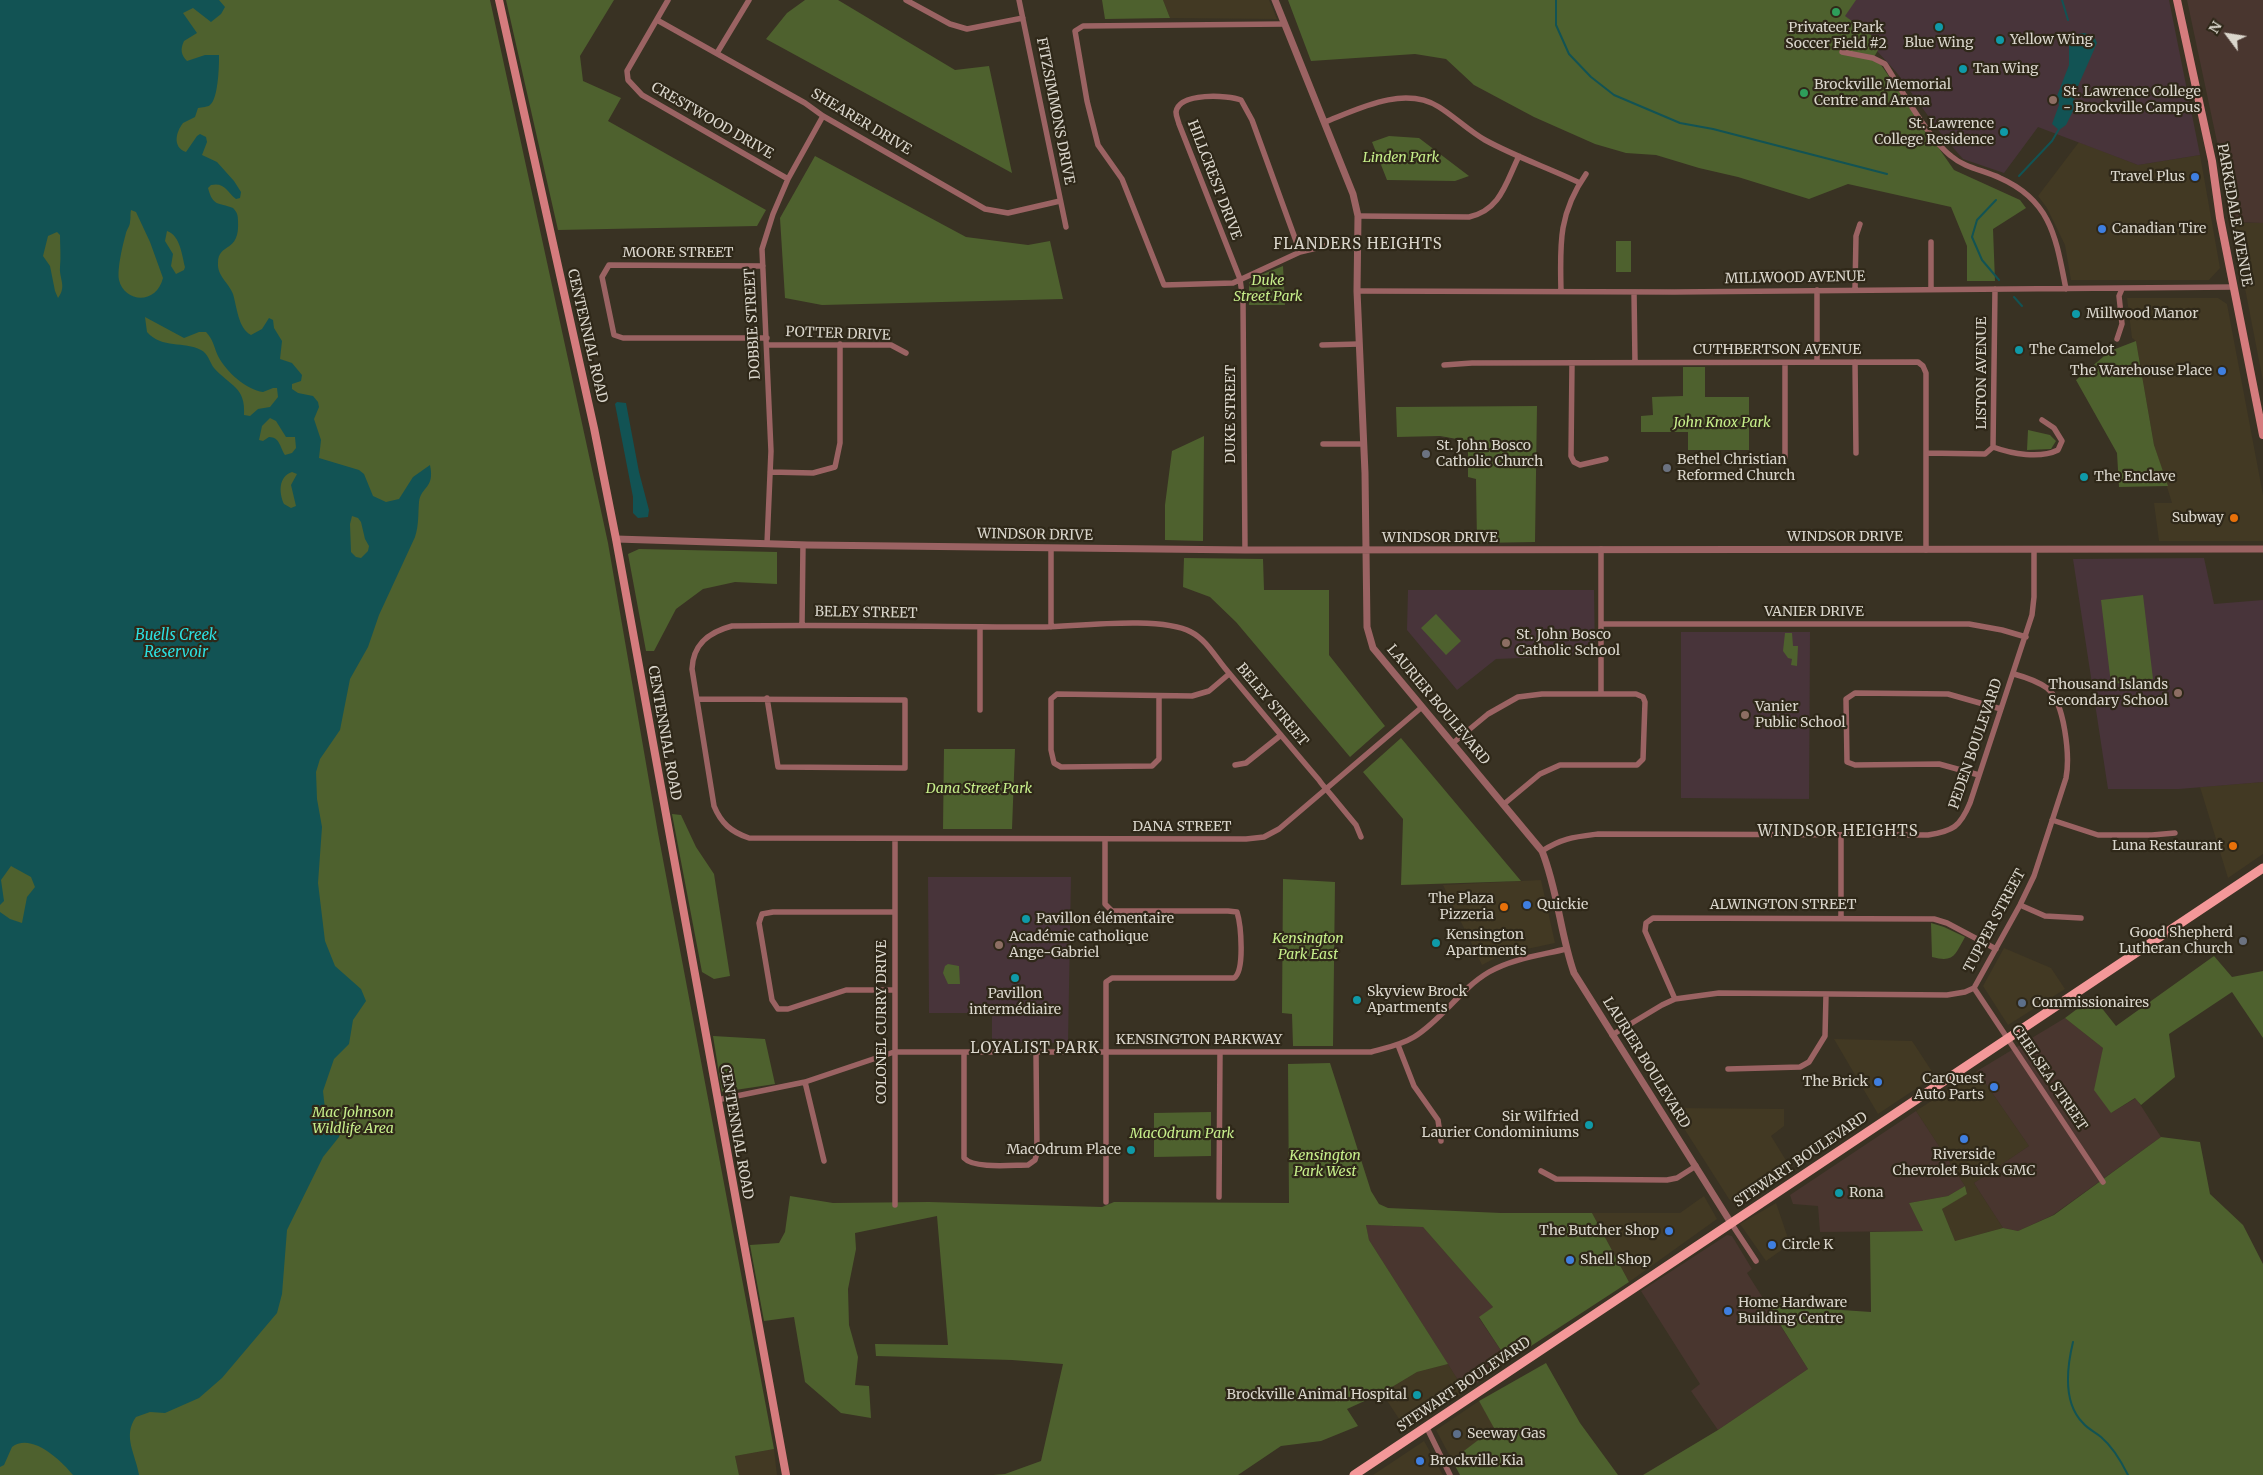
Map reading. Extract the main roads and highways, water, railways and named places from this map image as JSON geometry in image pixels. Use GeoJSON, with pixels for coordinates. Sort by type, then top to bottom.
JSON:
{"type":"FeatureCollection","features":[{"type":"Feature","properties":{"kind":"main road","name":"CENTENNIAL ROAD"},"geometry":{"type":"LineString","coordinates":[[499,0],[594,428],[616,539],[786,1475]]}},
{"type":"Feature","properties":{"kind":"main road","name":"PARKEDALE AVENUE"},"geometry":{"type":"LineString","coordinates":[[2177,0],[2212,161],[2220,218],[2263,435]]}},
{"type":"Feature","properties":{"kind":"main road","name":"STEWART BOULEVARD"},"geometry":{"type":"LineString","coordinates":[[1354,1475],[2263,868]]}},
{"type":"Feature","properties":{"kind":"water","name":"Buells Creek Reservoir"},"geometry":{"type":"Polygon","coordinates":[[[0,0],[219,0],[225,7],[221,14],[211,22],[193,8],[183,13],[197,33],[184,41],[182,47],[183,56],[187,61],[205,55],[219,55],[219,69],[213,102],[209,106],[198,108],[195,117],[183,123],[177,135],[177,143],[186,152],[197,136],[200,134],[206,137],[207,142],[202,155],[217,162],[241,192],[240,198],[236,199],[223,186],[216,184],[208,188],[214,201],[233,208],[237,215],[238,231],[236,239],[221,252],[218,268],[233,294],[243,327],[251,335],[262,329],[269,318],[273,320],[274,328],[282,341],[280,359],[292,363],[302,375],[301,381],[292,384],[292,389],[298,393],[313,396],[318,402],[319,407],[314,419],[321,440],[319,458],[359,470],[364,474],[373,496],[386,502],[399,499],[413,477],[430,465],[431,479],[420,497],[415,537],[379,615],[368,647],[350,679],[340,730],[320,759],[316,772],[317,799],[322,827],[318,883],[325,941],[335,966],[361,989],[366,1001],[353,1020],[349,1044],[334,1059],[323,1091],[325,1109],[329,1116],[341,1126],[339,1137],[323,1157],[287,1230],[282,1294],[277,1313],[222,1378],[199,1398],[165,1413],[150,1412],[136,1417],[130,1431],[130,1438],[139,1475],[73,1475],[61,1462],[45,1450],[28,1443],[20,1443],[12,1447],[4,1465],[0,1467],[0,912],[10,919],[22,923],[27,897],[35,887],[31,877],[11,866],[1,880],[4,901],[0,905],[0,0]],[[131,210],[130,223],[121,256],[119,280],[127,293],[140,298],[147,297],[154,293],[163,278],[150,242],[136,212],[131,210]],[[167,231],[165,241],[173,254],[171,266],[176,274],[184,270],[185,267],[180,246],[175,237],[167,231]],[[57,232],[48,236],[43,256],[50,266],[58,298],[61,294],[62,286],[60,235],[57,232]],[[145,317],[147,332],[166,343],[194,347],[203,351],[214,368],[240,393],[244,406],[244,415],[250,416],[258,409],[270,407],[278,397],[277,388],[263,392],[257,391],[244,384],[232,374],[218,356],[212,340],[206,332],[199,332],[184,338],[145,317]],[[270,418],[262,426],[259,440],[263,441],[273,437],[279,443],[285,455],[292,453],[296,448],[295,437],[286,437],[276,421],[270,418]],[[292,472],[284,478],[281,486],[281,495],[284,504],[291,508],[296,506],[291,485],[297,474],[292,472]],[[352,516],[350,524],[351,552],[356,557],[361,558],[368,551],[369,546],[365,539],[361,522],[358,518],[352,516]]]}},
{"type":"Feature","properties":{"kind":"water"},"geometry":{"type":"Polygon","coordinates":[[[2084,33],[2094,36],[2097,43],[2075,93],[2073,111],[2066,125],[2059,130],[2052,124],[2059,105],[2057,96],[2069,65],[2069,43],[2073,35],[2084,33]]]}},
{"type":"Feature","properties":{"kind":"water"},"geometry":{"type":"Polygon","coordinates":[[[617,402],[626,403],[639,472],[649,510],[648,517],[638,518],[633,513],[633,497],[615,404],[617,402]]]}},
{"type":"Feature","properties":{"kind":"waterway"},"geometry":{"type":"LineString","coordinates":[[1556,0],[1556,25],[1569,54],[1591,77],[1614,95],[1680,123],[1713,129],[1887,174]]}},
{"type":"Feature","properties":{"kind":"waterway"},"geometry":{"type":"LineString","coordinates":[[2062,0],[2068,20]]}},
{"type":"Feature","properties":{"kind":"waterway"},"geometry":{"type":"LineString","coordinates":[[2019,176],[2052,141],[2059,129]]}},
{"type":"Feature","properties":{"kind":"waterway"},"geometry":{"type":"LineString","coordinates":[[1996,200],[1977,220],[1972,237],[1982,260],[1999,280]]}},
{"type":"Feature","properties":{"kind":"waterway"},"geometry":{"type":"LineString","coordinates":[[2014,297],[2022,306]]}},
{"type":"Feature","properties":{"kind":"waterway"},"geometry":{"type":"LineString","coordinates":[[2073,1342],[2068,1373],[2069,1395],[2072,1405],[2083,1423],[2101,1437],[2113,1450],[2128,1475]]}},
{"type":"Feature","properties":{"kind":"place","name":"Privateer Park Soccer Field #2"},"geometry":{"type":"Point","coordinates":[1836,12]}},
{"type":"Feature","properties":{"kind":"place","name":"Blue Wing"},"geometry":{"type":"Point","coordinates":[1939,27]}},
{"type":"Feature","properties":{"kind":"place","name":"Yellow Wing"},"geometry":{"type":"Point","coordinates":[2000,40]}},
{"type":"Feature","properties":{"kind":"place","name":"Tan Wing"},"geometry":{"type":"Point","coordinates":[1963,69]}},
{"type":"Feature","properties":{"kind":"place","name":"Brockville Memorial Centre and Arena"},"geometry":{"type":"Point","coordinates":[1804,93]}},
{"type":"Feature","properties":{"kind":"place","name":"St. Lawrence College - Brockville Campus"},"geometry":{"type":"Point","coordinates":[2053,100]}},
{"type":"Feature","properties":{"kind":"place","name":"St. Lawrence College Residence"},"geometry":{"type":"Point","coordinates":[2004,132]}},
{"type":"Feature","properties":{"kind":"place","name":"Travel Plus"},"geometry":{"type":"Point","coordinates":[2195,177]}},
{"type":"Feature","properties":{"kind":"place","name":"Canadian Tire"},"geometry":{"type":"Point","coordinates":[2102,229]}},
{"type":"Feature","properties":{"kind":"place","name":"Millwood Manor"},"geometry":{"type":"Point","coordinates":[2076,314]}},
{"type":"Feature","properties":{"kind":"place","name":"The Camelot"},"geometry":{"type":"Point","coordinates":[2019,350]}},
{"type":"Feature","properties":{"kind":"place","name":"The Warehouse Place"},"geometry":{"type":"Point","coordinates":[2222,371]}},
{"type":"Feature","properties":{"kind":"place","name":"St. John Bosco Catholic Church"},"geometry":{"type":"Point","coordinates":[1426,454]}},
{"type":"Feature","properties":{"kind":"place","name":"Bethel Christian Reformed Church"},"geometry":{"type":"Point","coordinates":[1667,468]}},
{"type":"Feature","properties":{"kind":"place","name":"The Enclave"},"geometry":{"type":"Point","coordinates":[2084,477]}},
{"type":"Feature","properties":{"kind":"place","name":"Subway"},"geometry":{"type":"Point","coordinates":[2234,518]}},
{"type":"Feature","properties":{"kind":"place","name":"St. John Bosco Catholic School"},"geometry":{"type":"Point","coordinates":[1506,643]}},
{"type":"Feature","properties":{"kind":"place","name":"Thousand Islands Secondary School"},"geometry":{"type":"Point","coordinates":[2178,693]}},
{"type":"Feature","properties":{"kind":"place","name":"Vanier Public School"},"geometry":{"type":"Point","coordinates":[1745,715]}},
{"type":"Feature","properties":{"kind":"place","name":"Luna Restaurant"},"geometry":{"type":"Point","coordinates":[2233,846]}},
{"type":"Feature","properties":{"kind":"place","name":"Quickie"},"geometry":{"type":"Point","coordinates":[1527,905]}},
{"type":"Feature","properties":{"kind":"place","name":"The Plaza Pizzeria"},"geometry":{"type":"Point","coordinates":[1504,907]}},
{"type":"Feature","properties":{"kind":"place","name":"Pavillon élémentaire"},"geometry":{"type":"Point","coordinates":[1026,919]}},
{"type":"Feature","properties":{"kind":"place","name":"Good Shepherd Lutheran Church"},"geometry":{"type":"Point","coordinates":[2243,941]}},
{"type":"Feature","properties":{"kind":"place","name":"Kensington Apartments"},"geometry":{"type":"Point","coordinates":[1436,943]}},
{"type":"Feature","properties":{"kind":"place","name":"Académie catholique Ange-Gabriel"},"geometry":{"type":"Point","coordinates":[999,945]}},
{"type":"Feature","properties":{"kind":"place","name":"Pavillon intermédiaire"},"geometry":{"type":"Point","coordinates":[1015,978]}},
{"type":"Feature","properties":{"kind":"place","name":"Skyview Brock Apartments"},"geometry":{"type":"Point","coordinates":[1357,1000]}},
{"type":"Feature","properties":{"kind":"place","name":"Commissionaires"},"geometry":{"type":"Point","coordinates":[2022,1003]}},
{"type":"Feature","properties":{"kind":"place","name":"The Brick"},"geometry":{"type":"Point","coordinates":[1878,1082]}},
{"type":"Feature","properties":{"kind":"place","name":"CarQuest Auto Parts"},"geometry":{"type":"Point","coordinates":[1994,1087]}},
{"type":"Feature","properties":{"kind":"place","name":"Sir Wilfried Laurier Condominiums"},"geometry":{"type":"Point","coordinates":[1589,1125]}},
{"type":"Feature","properties":{"kind":"place","name":"Riverside Chevrolet Buick GMC"},"geometry":{"type":"Point","coordinates":[1964,1139]}},
{"type":"Feature","properties":{"kind":"place","name":"MacOdrum Place"},"geometry":{"type":"Point","coordinates":[1131,1150]}},
{"type":"Feature","properties":{"kind":"place","name":"Rona"},"geometry":{"type":"Point","coordinates":[1839,1193]}},
{"type":"Feature","properties":{"kind":"place","name":"The Butcher Shop"},"geometry":{"type":"Point","coordinates":[1669,1231]}},
{"type":"Feature","properties":{"kind":"place","name":"Circle K"},"geometry":{"type":"Point","coordinates":[1772,1245]}},
{"type":"Feature","properties":{"kind":"place","name":"Shell Shop"},"geometry":{"type":"Point","coordinates":[1570,1260]}},
{"type":"Feature","properties":{"kind":"place","name":"Home Hardware Building Centre"},"geometry":{"type":"Point","coordinates":[1728,1311]}},
{"type":"Feature","properties":{"kind":"place","name":"Brockville Animal Hospital"},"geometry":{"type":"Point","coordinates":[1417,1395]}},
{"type":"Feature","properties":{"kind":"place","name":"Seeway Gas"},"geometry":{"type":"Point","coordinates":[1457,1434]}},
{"type":"Feature","properties":{"kind":"place","name":"Brockville Kia"},"geometry":{"type":"Point","coordinates":[1420,1461]}},
{"type":"Feature","properties":{"kind":"district","name":"FLANDERS HEIGHTS"},"geometry":{"type":"Point","coordinates":[1358,245]}},
{"type":"Feature","properties":{"kind":"district","name":"WINDSOR HEIGHTS"},"geometry":{"type":"Point","coordinates":[1838,832]}},
{"type":"Feature","properties":{"kind":"district","name":"LOYALIST PARK"},"geometry":{"type":"Point","coordinates":[1035,1049]}},
{"type":"Feature","properties":{"kind":"park label","name":"Linden Park"},"geometry":{"type":"Point","coordinates":[1401,158]}},
{"type":"Feature","properties":{"kind":"park label","name":"Duke Street Park"},"geometry":{"type":"Point","coordinates":[1268,290]}},
{"type":"Feature","properties":{"kind":"park label","name":"John Knox Park"},"geometry":{"type":"Point","coordinates":[1722,423]}},
{"type":"Feature","properties":{"kind":"park label","name":"Dana Street Park"},"geometry":{"type":"Point","coordinates":[979,789]}},
{"type":"Feature","properties":{"kind":"park label","name":"Kensington Park East"},"geometry":{"type":"Point","coordinates":[1308,948]}},
{"type":"Feature","properties":{"kind":"park label","name":"Mac Johnson Wildlife Area"},"geometry":{"type":"Point","coordinates":[353,1122]}},
{"type":"Feature","properties":{"kind":"park label","name":"MacOdrum Park"},"geometry":{"type":"Point","coordinates":[1182,1134]}},
{"type":"Feature","properties":{"kind":"park label","name":"Kensington Park West"},"geometry":{"type":"Point","coordinates":[1325,1164]}}]}
